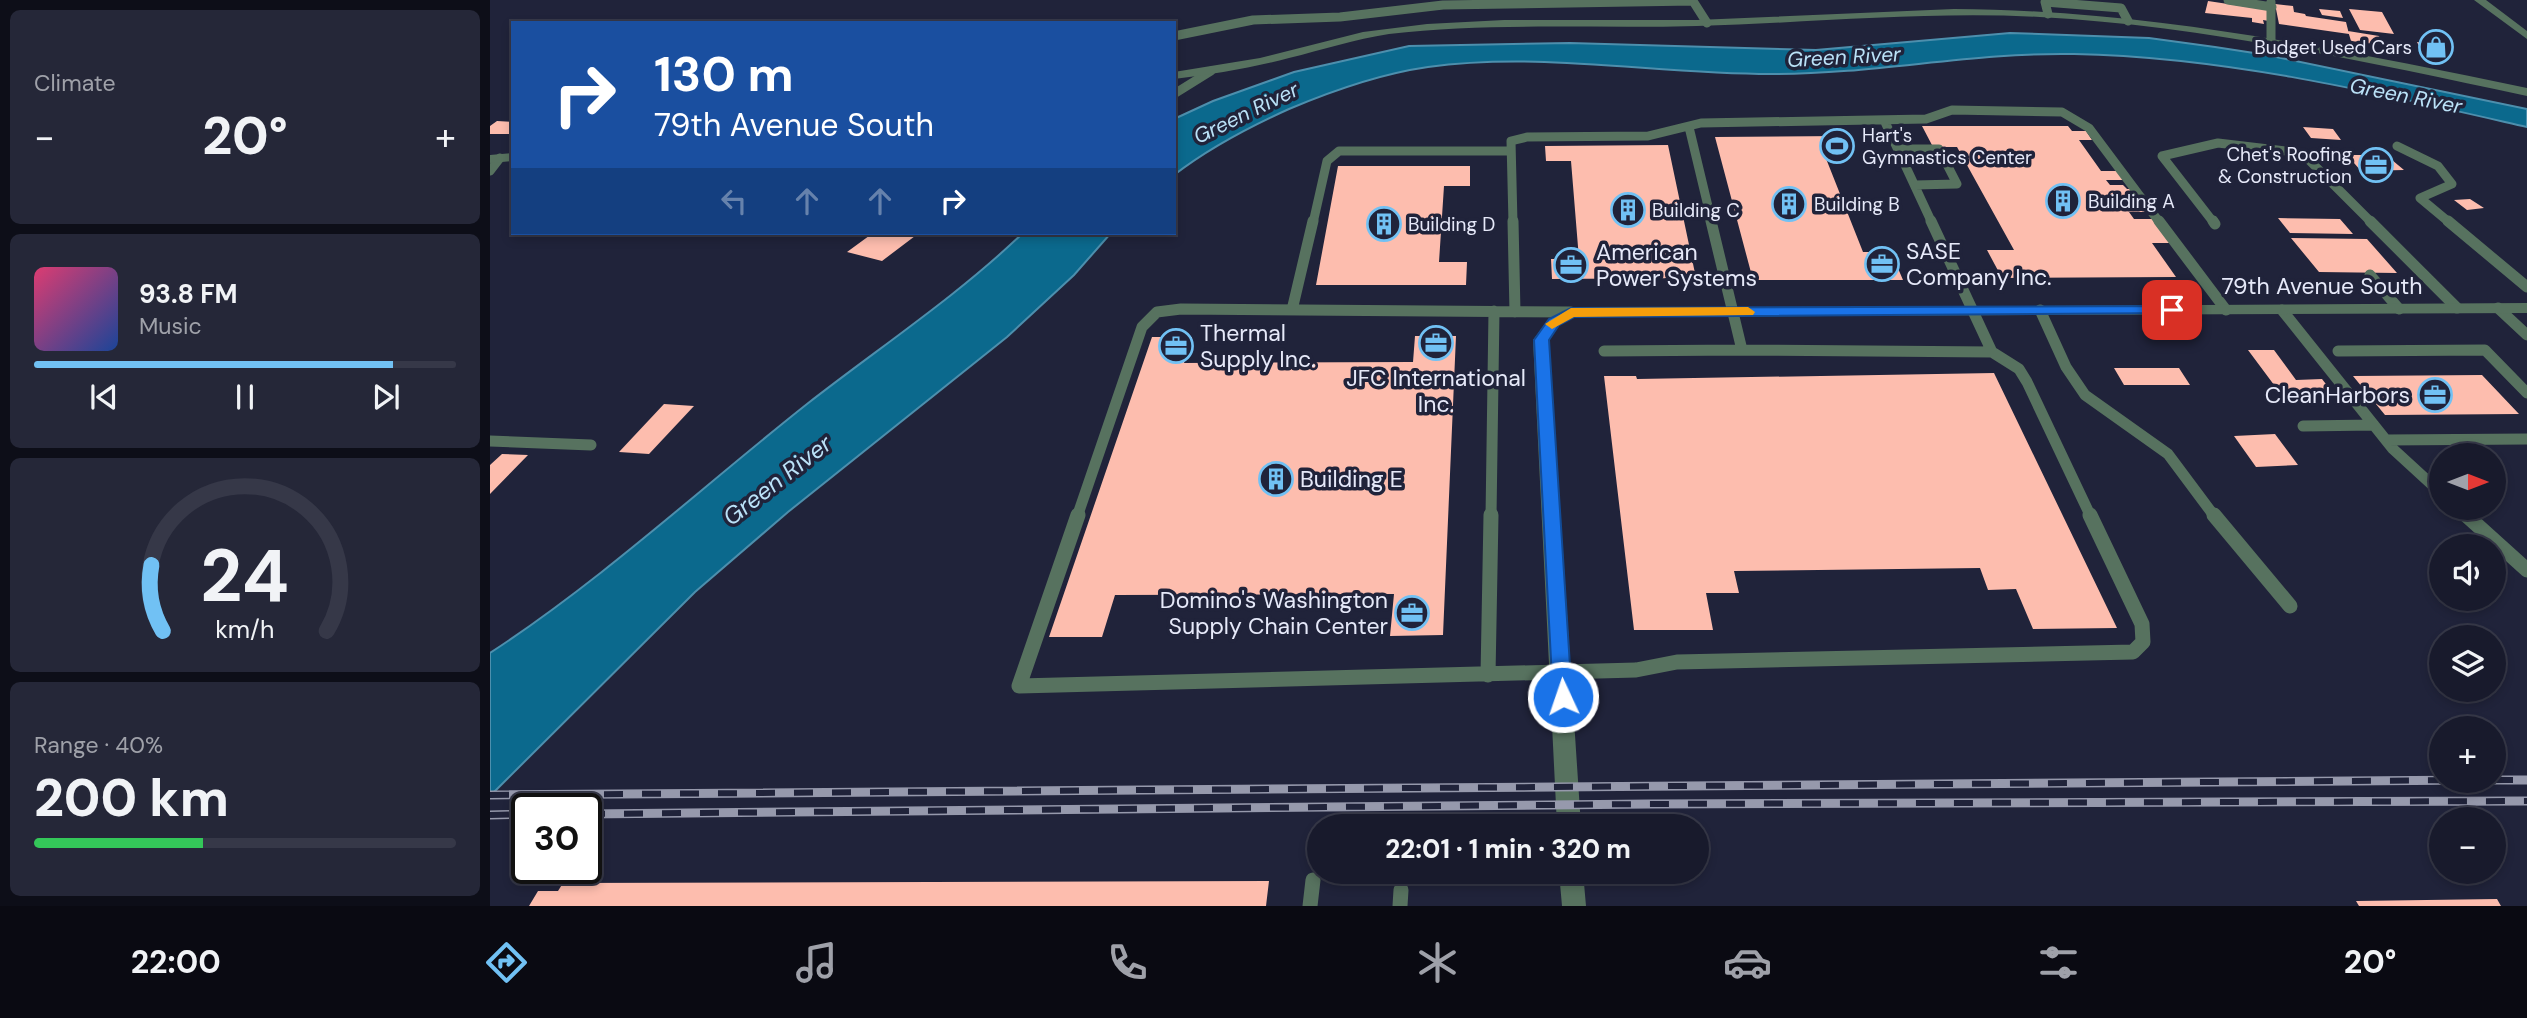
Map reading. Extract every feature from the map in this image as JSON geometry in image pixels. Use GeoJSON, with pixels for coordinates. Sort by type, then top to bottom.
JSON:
{"type":"FeatureCollection","features":[{"type":"Feature","properties":{"kind":"street"},"geometry":{"type":"LineString","coordinates":[[2479,0],[2527,36]]}},
{"type":"Feature","properties":{"kind":"street"},"geometry":{"type":"LineString","coordinates":[[1176,76],[1211,71],[1388,31],[1480,25],[1707,23],[2046,6],[2127,21],[2272,40],[2527,92]]}},
{"type":"Feature","properties":{"kind":"street","name":"79th Avenue South"},"geometry":{"type":"LineString","coordinates":[[1571,312],[2527,308]]}},
{"type":"Feature","properties":{"kind":"street"},"geometry":{"type":"LineString","coordinates":[[1568,814],[1541,340],[1554,322],[1571,312]]}},
{"type":"Feature","properties":{"kind":"street"},"geometry":{"type":"LineString","coordinates":[[1572,884],[1574,906]]}},
{"type":"Feature","properties":{"kind":"lane"},"geometry":{"type":"LineString","coordinates":[[2228,0],[2272,4],[2272,40]]}},
{"type":"Feature","properties":{"kind":"lane"},"geometry":{"type":"LineString","coordinates":[[1176,36],[1254,20],[1340,17],[1443,5],[1489,3],[1693,1],[1707,23]]}},
{"type":"Feature","properties":{"kind":"lane"},"geometry":{"type":"LineString","coordinates":[[1176,93],[1211,71]]}},
{"type":"Feature","properties":{"kind":"lane"},"geometry":{"type":"LineString","coordinates":[[1515,312],[1511,141],[1520,138],[1648,136],[1716,123],[1885,122],[1926,119],[1952,110],[2062,112],[2089,128],[2226,310]]}},
{"type":"Feature","properties":{"kind":"lane"},"geometry":{"type":"LineString","coordinates":[[1885,122],[1992,352]]}},
{"type":"Feature","properties":{"kind":"lane"},"geometry":{"type":"LineString","coordinates":[[1689,127],[1742,350]]}},
{"type":"Feature","properties":{"kind":"lane"},"geometry":{"type":"LineString","coordinates":[[2215,224],[2162,156],[2218,143],[2302,153],[2457,308]]}},
{"type":"Feature","properties":{"kind":"lane"},"geometry":{"type":"LineString","coordinates":[[2397,146],[2438,166],[2452,184],[2420,198],[2527,287]]}},
{"type":"Feature","properties":{"kind":"lane"},"geometry":{"type":"LineString","coordinates":[[1898,149],[1939,149],[1958,184],[1915,185]]}},
{"type":"Feature","properties":{"kind":"lane"},"geometry":{"type":"LineString","coordinates":[[1292,310],[1326,161],[1331,155],[1339,151],[1511,151]]}},
{"type":"Feature","properties":{"kind":"lane"},"geometry":{"type":"LineString","coordinates":[[490,171],[501,158]]}},
{"type":"Feature","properties":{"kind":"lane"},"geometry":{"type":"LineString","coordinates":[[2371,275],[2399,309]]}},
{"type":"Feature","properties":{"kind":"lane"},"geometry":{"type":"LineString","coordinates":[[2498,308],[2527,335]]}},
{"type":"Feature","properties":{"kind":"lane"},"geometry":{"type":"LineString","coordinates":[[1571,312],[1181,309],[1157,312],[1142,327],[1019,686],[1636,670],[1677,662],[2133,652],[2143,642],[2142,624],[2027,382],[2019,369],[1992,352],[1604,351]]}},
{"type":"Feature","properties":{"kind":"lane"},"geometry":{"type":"LineString","coordinates":[[2040,310],[2066,367],[2085,395],[2168,454],[2227,532],[2290,606]]}},
{"type":"Feature","properties":{"kind":"lane"},"geometry":{"type":"LineString","coordinates":[[2282,310],[2386,440],[2429,481]]}},
{"type":"Feature","properties":{"kind":"lane"},"geometry":{"type":"LineString","coordinates":[[1488,674],[1494,312]]}},
{"type":"Feature","properties":{"kind":"lane"},"geometry":{"type":"LineString","coordinates":[[2337,351],[2485,350],[2527,393]]}},
{"type":"Feature","properties":{"kind":"lane"},"geometry":{"type":"LineString","coordinates":[[2303,426],[2374,425]]}},
{"type":"Feature","properties":{"kind":"lane"},"geometry":{"type":"LineString","coordinates":[[2386,440],[2527,439]]}},
{"type":"Feature","properties":{"kind":"lane"},"geometry":{"type":"LineString","coordinates":[[490,441],[591,445]]}},
{"type":"Feature","properties":{"kind":"lane"},"geometry":{"type":"LineString","coordinates":[[2471,520],[2527,570]]}},
{"type":"Feature","properties":{"kind":"lane"},"geometry":{"type":"LineString","coordinates":[[1310,906],[1313,884]]}},
{"type":"Feature","properties":{"kind":"water","name":"Green River"},"geometry":{"type":"Polygon","coordinates":[[[2010,33],[2149,38],[2267,55],[2527,109],[2527,127],[2359,90],[2246,69],[2132,57],[2037,54],[1851,71],[1776,74],[1515,61],[1428,67],[1392,74],[1323,95],[1244,131],[1176,174],[1176,118],[1213,101],[1294,72],[1409,46],[1570,43],[1816,50],[2010,33]]]}},
{"type":"Feature","properties":{"kind":"water","name":"Green River"},"geometry":{"type":"Polygon","coordinates":[[[1021,235],[1109,235],[1074,275],[1007,337],[788,512],[695,592],[490,796],[490,653],[612,564],[807,404],[971,279],[1021,235]]]}},
{"type":"Feature","properties":{"kind":"building"},"geometry":{"type":"Polygon","coordinates":[[[2208,1],[2268,10],[2269,21],[2263,20],[2264,24],[2252,22],[2252,18],[2205,13],[2208,1]]]}},
{"type":"Feature","properties":{"kind":"building"},"geometry":{"type":"Polygon","coordinates":[[[2275,4],[2293,6],[2294,12],[2306,16],[2346,22],[2349,34],[2279,24],[2275,4]]]}},
{"type":"Feature","properties":{"kind":"building"},"geometry":{"type":"Polygon","coordinates":[[[2319,9],[2340,11],[2343,18],[2322,15],[2319,9]]]}},
{"type":"Feature","properties":{"kind":"building"},"geometry":{"type":"Polygon","coordinates":[[[2349,9],[2382,12],[2394,34],[2360,30],[2349,9]]]}},
{"type":"Feature","properties":{"kind":"building"},"geometry":{"type":"Polygon","coordinates":[[[2348,31],[2379,36],[2382,45],[2351,41],[2348,31]]]}},
{"type":"Feature","properties":{"kind":"building"},"geometry":{"type":"Polygon","coordinates":[[[2417,42],[2442,45],[2445,52],[2420,48],[2417,42]]]}},
{"type":"Feature","properties":{"kind":"building"},"geometry":{"type":"Polygon","coordinates":[[[497,121],[511,122],[511,134],[490,134],[490,126],[497,121]]]}},
{"type":"Feature","properties":{"kind":"building","name":"Building A"},"geometry":{"type":"Polygon","coordinates":[[[1922,126],[2068,126],[2072,131],[2086,131],[2092,140],[2079,140],[2101,171],[2118,171],[2125,180],[2106,180],[2110,185],[2123,185],[2131,189],[2148,212],[2129,212],[2134,219],[2152,219],[2170,243],[2152,243],[2176,277],[2002,278],[1987,250],[2014,250],[1957,147],[1933,147],[1922,126]]]}},
{"type":"Feature","properties":{"kind":"building"},"geometry":{"type":"Polygon","coordinates":[[[2303,127],[2333,129],[2341,140],[2311,138],[2303,127]]]}},
{"type":"Feature","properties":{"kind":"building","name":"Building B"},"geometry":{"type":"Polygon","coordinates":[[[1842,136],[1850,156],[1825,156],[1863,252],[1891,252],[1903,280],[1753,280],[1715,137],[1842,136]]]}},
{"type":"Feature","properties":{"kind":"building","name":"Building C"},"geometry":{"type":"Polygon","coordinates":[[[1668,145],[1696,278],[1552,279],[1551,259],[1579,259],[1571,161],[1546,161],[1545,146],[1668,145]]]}},
{"type":"Feature","properties":{"kind":"building","name":"Chet's Roofing & Construction"},"geometry":{"type":"Polygon","coordinates":[[[2347,155],[2386,155],[2404,170],[2361,171],[2347,155]]]}},
{"type":"Feature","properties":{"kind":"building","name":"Building D"},"geometry":{"type":"Polygon","coordinates":[[[1338,166],[1470,166],[1470,186],[1444,186],[1439,262],[1467,262],[1466,285],[1316,285],[1338,166]]]}},
{"type":"Feature","properties":{"kind":"building"},"geometry":{"type":"Polygon","coordinates":[[[2470,199],[2484,208],[2467,210],[2454,200],[2470,199]]]}},
{"type":"Feature","properties":{"kind":"building"},"geometry":{"type":"Polygon","coordinates":[[[2278,218],[2340,219],[2353,234],[2290,233],[2278,218]]]}},
{"type":"Feature","properties":{"kind":"building"},"geometry":{"type":"Polygon","coordinates":[[[870,235],[916,235],[882,261],[847,252],[870,235]]]}},
{"type":"Feature","properties":{"kind":"building"},"geometry":{"type":"Polygon","coordinates":[[[2291,238],[2367,239],[2397,273],[2319,272],[2291,238]]]}},
{"type":"Feature","properties":{"kind":"building","name":"Building E"},"geometry":{"type":"Polygon","coordinates":[[[1415,336],[1456,336],[1443,635],[1390,636],[1394,594],[1115,595],[1102,637],[1049,637],[1152,337],[1192,337],[1184,363],[1413,362],[1415,336]]]}},
{"type":"Feature","properties":{"kind":"building"},"geometry":{"type":"Polygon","coordinates":[[[2248,350],[2274,350],[2296,380],[2322,379],[2336,397],[2309,397],[2312,401],[2286,401],[2248,350]]]}},
{"type":"Feature","properties":{"kind":"building"},"geometry":{"type":"Polygon","coordinates":[[[2114,368],[2179,368],[2190,385],[2124,385],[2114,368]]]}},
{"type":"Feature","properties":{"kind":"building"},"geometry":{"type":"Polygon","coordinates":[[[1994,373],[2117,628],[2033,629],[2016,589],[1988,590],[1980,568],[1734,571],[1739,593],[1706,593],[1713,630],[1634,630],[1604,376],[1636,376],[1637,379],[1994,373]]]}},
{"type":"Feature","properties":{"kind":"building","name":"CleanHarbors"},"geometry":{"type":"Polygon","coordinates":[[[2482,375],[2519,414],[2385,415],[2353,376],[2482,375]]]}},
{"type":"Feature","properties":{"kind":"building"},"geometry":{"type":"Polygon","coordinates":[[[664,404],[694,406],[649,454],[619,452],[664,404]]]}},
{"type":"Feature","properties":{"kind":"building"},"geometry":{"type":"Polygon","coordinates":[[[2275,434],[2298,465],[2256,467],[2234,436],[2275,434]]]}},
{"type":"Feature","properties":{"kind":"building"},"geometry":{"type":"Polygon","coordinates":[[[502,454],[528,455],[490,494],[490,465],[502,454]]]}},
{"type":"Feature","properties":{"kind":"building"},"geometry":{"type":"Polygon","coordinates":[[[1269,881],[1266,906],[529,906],[538,891],[558,891],[562,884],[1269,881]]]}},
{"type":"Feature","properties":{"kind":"building"},"geometry":{"type":"Polygon","coordinates":[[[2497,899],[2501,906],[2359,906],[2356,901],[2497,899]]]}},
{"type":"Feature","properties":{"kind":"railway"},"geometry":{"type":"LineString","coordinates":[[490,795],[2429,780]]}},
{"type":"Feature","properties":{"kind":"railway"},"geometry":{"type":"LineString","coordinates":[[2506,780],[2527,780]]}},
{"type":"Feature","properties":{"kind":"railway"},"geometry":{"type":"LineString","coordinates":[[602,814],[1648,804],[2527,801]]}},
{"type":"Feature","properties":{"kind":"railway"},"geometry":{"type":"LineString","coordinates":[[490,815],[511,814]]}},
{"type":"Feature","properties":{"kind":"slow traffic"},"geometry":{"type":"LineString","coordinates":[[1552,324],[1571,312],[1748,312]]}},
{"type":"Feature","properties":{"kind":"place","name":"Budget Used Cars"},"geometry":{"type":"Point","coordinates":[2436,47]}},
{"type":"Feature","properties":{"kind":"place","name":"Hart's Gymnastics Center"},"geometry":{"type":"Point","coordinates":[1837,146]}},
{"type":"Feature","properties":{"kind":"place","name":"Chet's Roofing & Construction"},"geometry":{"type":"Point","coordinates":[2376,165]}},
{"type":"Feature","properties":{"kind":"place","name":"Building A"},"geometry":{"type":"Point","coordinates":[2063,201]}},
{"type":"Feature","properties":{"kind":"place","name":"Building B"},"geometry":{"type":"Point","coordinates":[1789,204]}},
{"type":"Feature","properties":{"kind":"place","name":"Building C"},"geometry":{"type":"Point","coordinates":[1628,210]}},
{"type":"Feature","properties":{"kind":"place","name":"Building D"},"geometry":{"type":"Point","coordinates":[1384,224]}},
{"type":"Feature","properties":{"kind":"place","name":"SASE Company Inc."},"geometry":{"type":"Point","coordinates":[1882,264]}},
{"type":"Feature","properties":{"kind":"place","name":"American Power Systems"},"geometry":{"type":"Point","coordinates":[1571,265]}},
{"type":"Feature","properties":{"kind":"place","name":"JFC International Inc."},"geometry":{"type":"Point","coordinates":[1436,343]}},
{"type":"Feature","properties":{"kind":"place","name":"Thermal Supply Inc."},"geometry":{"type":"Point","coordinates":[1176,346]}},
{"type":"Feature","properties":{"kind":"place","name":"CleanHarbors"},"geometry":{"type":"Point","coordinates":[2435,395]}},
{"type":"Feature","properties":{"kind":"place","name":"Building E"},"geometry":{"type":"Point","coordinates":[1276,479]}},
{"type":"Feature","properties":{"kind":"place","name":"Domino's Washington Supply Chain Center"},"geometry":{"type":"Point","coordinates":[1412,613]}},
{"type":"Feature","properties":{"kind":"route"},"geometry":{"type":"LineString","coordinates":[[1563,697],[1541,340],[1554,322],[1571,312],[2172,310]]}}]}
